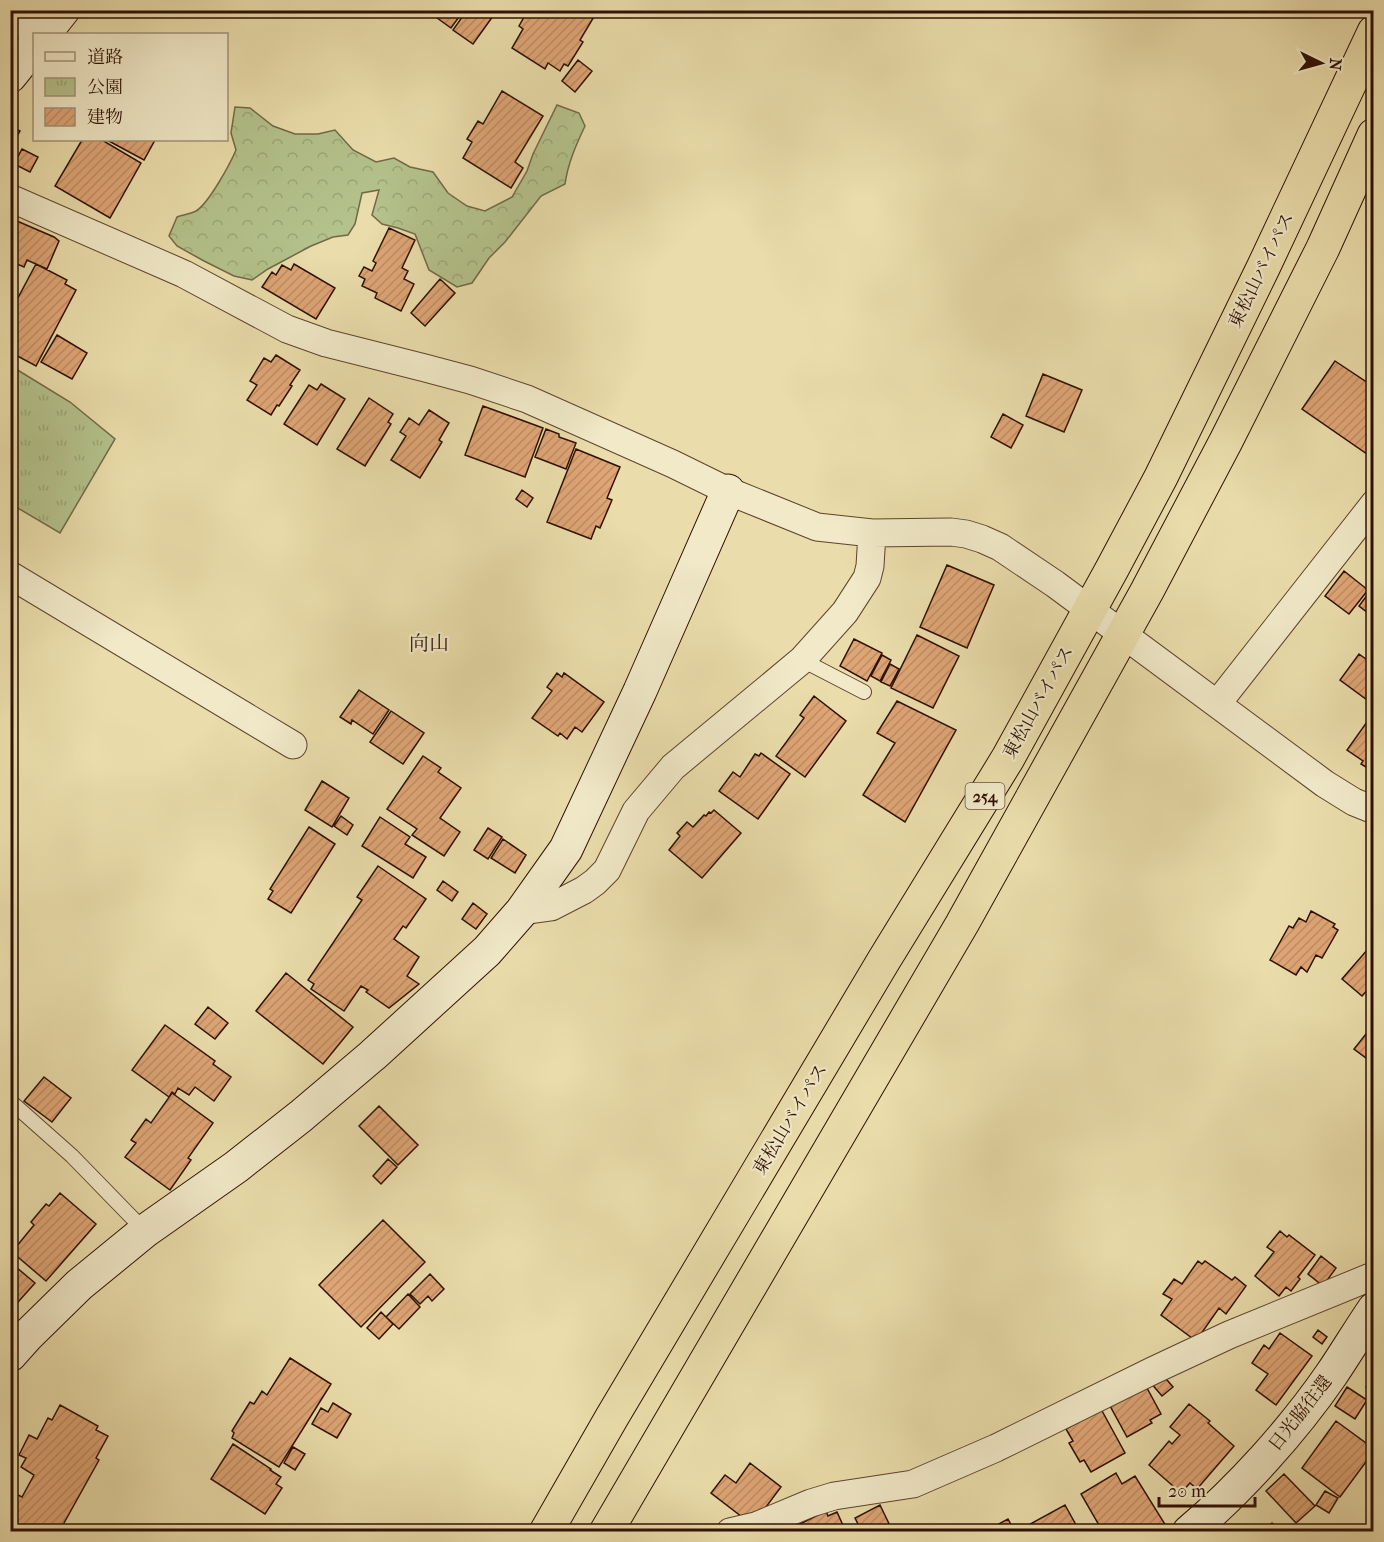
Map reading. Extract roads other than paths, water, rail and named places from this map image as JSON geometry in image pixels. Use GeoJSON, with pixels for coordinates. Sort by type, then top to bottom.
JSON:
{"type":"FeatureCollection","features":[{"type":"Feature","properties":{"kind":"highway","name":"東松山バイパス"},"geometry":{"type":"LineString","coordinates":[[546,1532],[884,960],[1008,758],[1171,456],[1374,32]]}},
{"type":"Feature","properties":{"kind":"highway","name":"254"},"geometry":{"type":"LineString","coordinates":[[606,1532],[962,924],[1123,634],[1226,441],[1313,268],[1374,135]]}},
{"type":"Feature","properties":{"kind":"street"},"geometry":{"type":"LineString","coordinates":[[45,33],[63,10]]}},
{"type":"Feature","properties":{"kind":"street"},"geometry":{"type":"LineString","coordinates":[[10,17],[35,33]]}},
{"type":"Feature","properties":{"kind":"street"},"geometry":{"type":"LineString","coordinates":[[10,76],[33,47]]}},
{"type":"Feature","properties":{"kind":"street"},"geometry":{"type":"LineString","coordinates":[[10,198],[184,274],[287,329],[326,343],[459,377],[527,399],[728,491],[817,527],[872,533],[951,532],[966,534],[1000,547],[1089,608],[1325,784],[1354,802],[1374,810]]}},
{"type":"Feature","properties":{"kind":"street"},"geometry":{"type":"LineString","coordinates":[[10,1355],[79,1285],[145,1231],[236,1167],[355,1071],[487,951],[522,911],[566,849],[640,691],[728,491]]}},
{"type":"Feature","properties":{"kind":"street"},"geometry":{"type":"LineString","coordinates":[[1217,704],[1374,504]]}},
{"type":"Feature","properties":{"kind":"street"},"geometry":{"type":"LineString","coordinates":[[522,911],[551,907],[595,882],[607,870],[636,811],[673,767],[802,660],[845,612],[867,578],[872,533]]}},
{"type":"Feature","properties":{"kind":"street"},"geometry":{"type":"LineString","coordinates":[[10,575],[292,745]]}},
{"type":"Feature","properties":{"kind":"street"},"geometry":{"type":"LineString","coordinates":[[730,1532],[756,1526],[834,1496],[913,1484],[996,1448],[1229,1335],[1368,1278],[1374,1283]]}},
{"type":"Feature","properties":{"kind":"street","name":"日光脇往還"},"geometry":{"type":"LineString","coordinates":[[1189,1532],[1212,1512],[1267,1455],[1298,1419],[1330,1376],[1374,1309]]}},
{"type":"Feature","properties":{"kind":"lane"},"geometry":{"type":"LineString","coordinates":[[802,660],[864,692]]}},
{"type":"Feature","properties":{"kind":"lane"},"geometry":{"type":"LineString","coordinates":[[10,1101],[72,1156],[145,1231]]}},
{"type":"Feature","properties":{"kind":"district","name":"向山"},"geometry":{"type":"Point","coordinates":[429,643]}}]}
